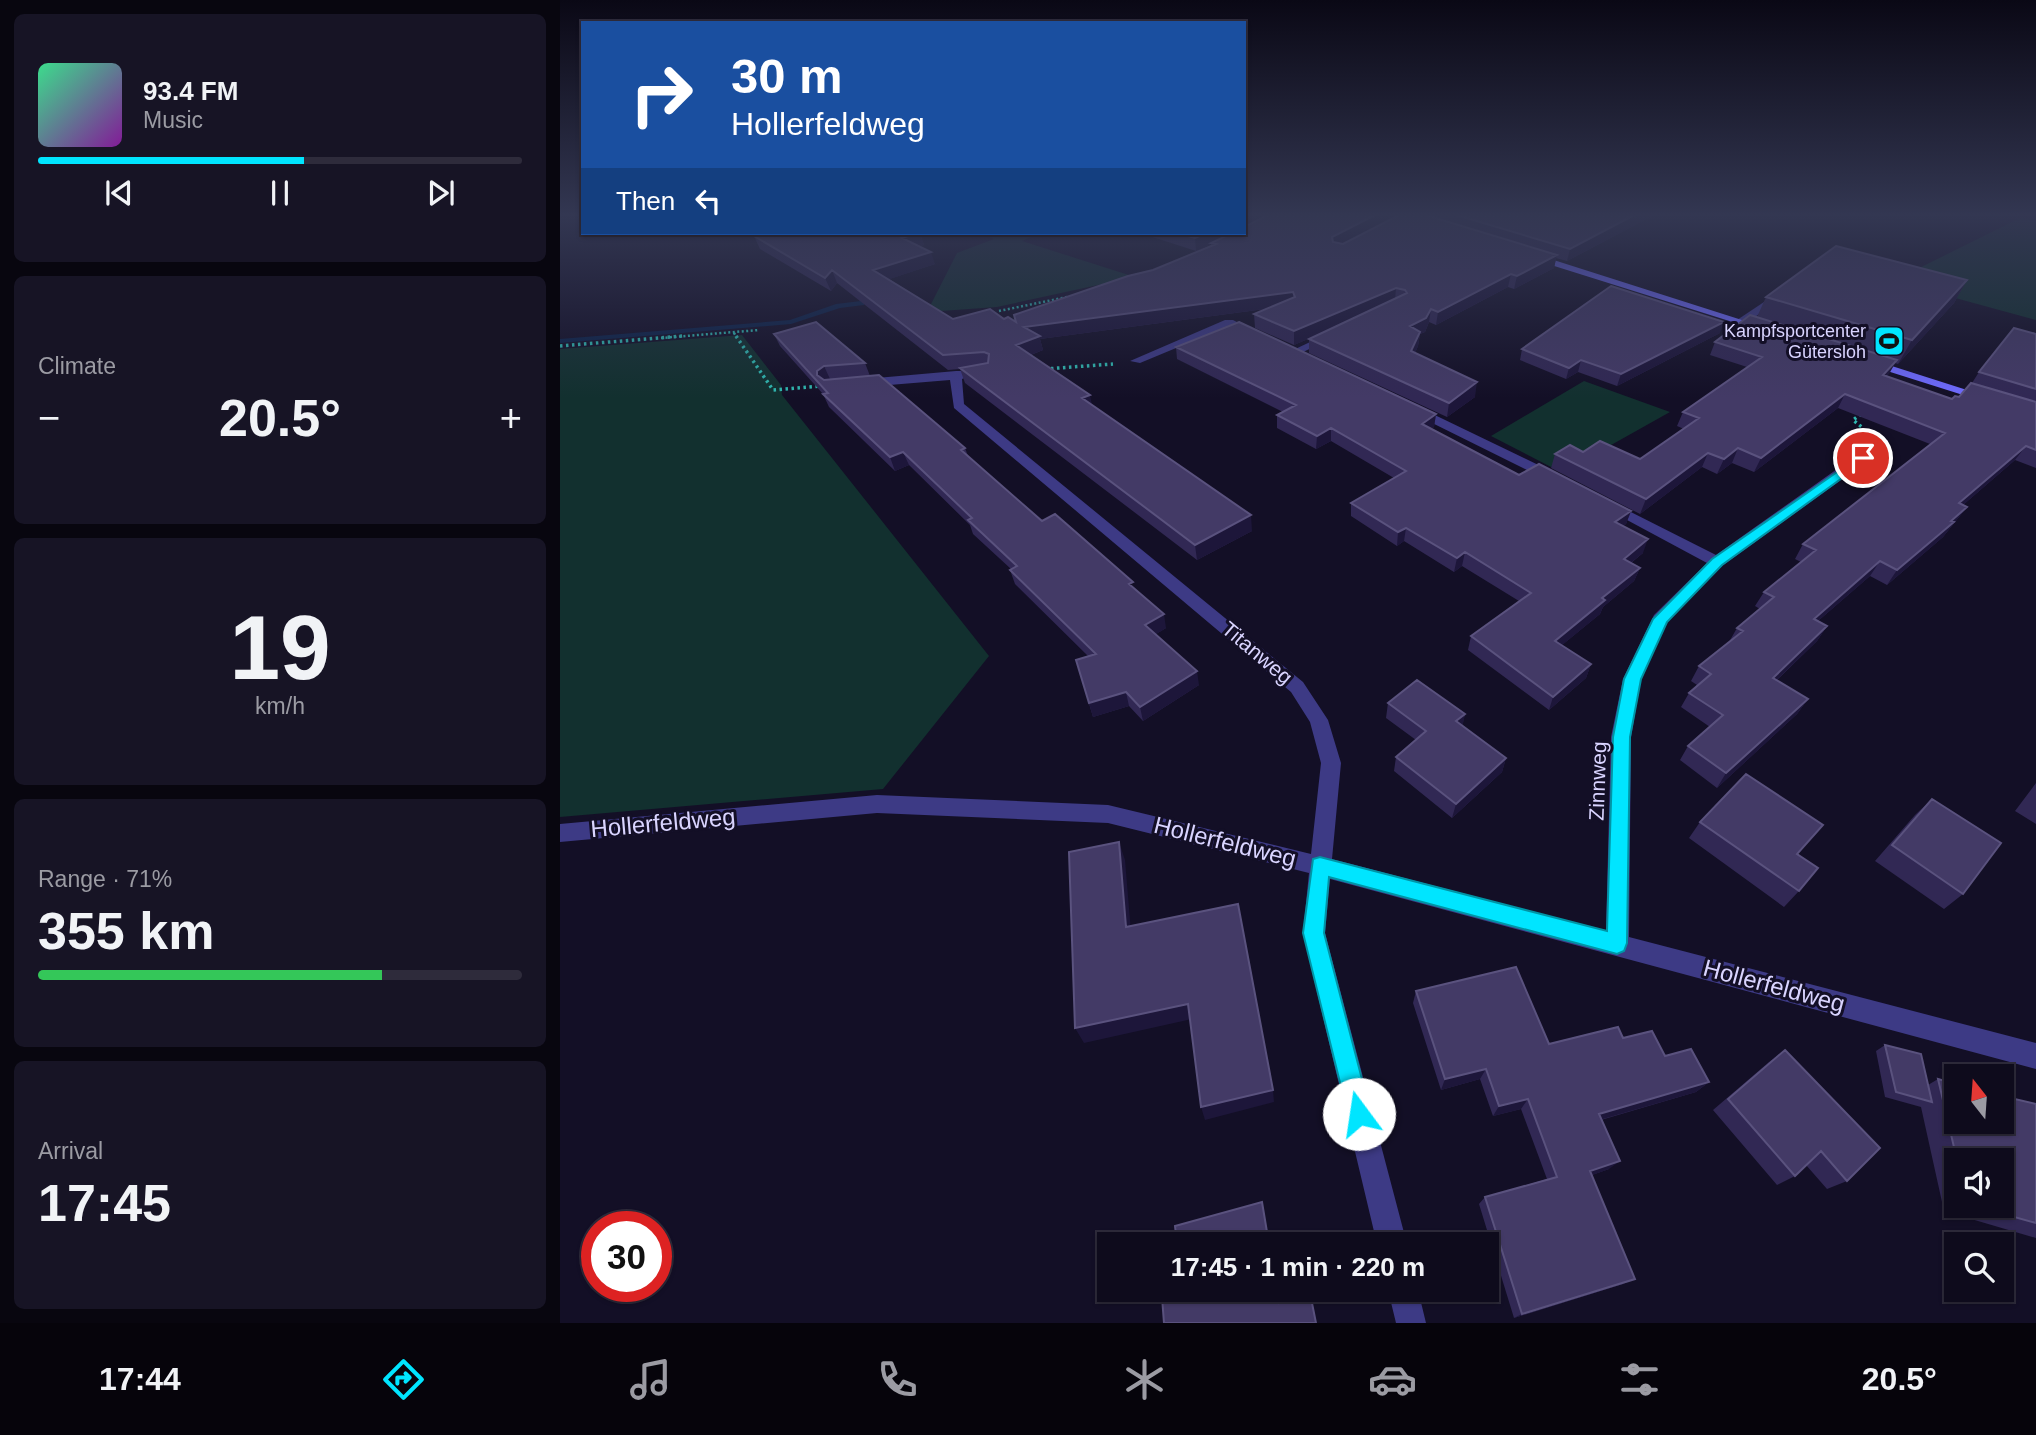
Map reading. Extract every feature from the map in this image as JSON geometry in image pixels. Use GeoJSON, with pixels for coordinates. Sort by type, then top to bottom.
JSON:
{"type":"FeatureCollection","features":[{"type":"Feature","properties":{"kind":"street"},"geometry":{"type":"LineString","coordinates":[[1590,275],[1768,330]]}},
{"type":"Feature","properties":{"kind":"street"},"geometry":{"type":"LineString","coordinates":[[1741,322],[1794,284]]}},
{"type":"Feature","properties":{"kind":"street"},"geometry":{"type":"LineString","coordinates":[[1136,361],[1229,322],[1262,337]]}},
{"type":"Feature","properties":{"kind":"street"},"geometry":{"type":"LineString","coordinates":[[1296,353],[1341,332]]}},
{"type":"Feature","properties":{"kind":"street"},"geometry":{"type":"LineString","coordinates":[[1856,358],[1997,401]]}},
{"type":"Feature","properties":{"kind":"street"},"geometry":{"type":"LineString","coordinates":[[830,386],[977,374]]}},
{"type":"Feature","properties":{"kind":"street","name":"Titanweg"},"geometry":{"type":"LineString","coordinates":[[956,375],[958,405],[1297,687],[1319,720],[1331,763],[1314,933],[1389,1232]]}},
{"type":"Feature","properties":{"kind":"street"},"geometry":{"type":"LineString","coordinates":[[1396,401],[1571,486]]}},
{"type":"Feature","properties":{"kind":"street","name":"Zinnweg"},"geometry":{"type":"LineString","coordinates":[[1617,943],[1621,737],[1632,679],[1660,619],[1717,562],[1883,443]]}},
{"type":"Feature","properties":{"kind":"street"},"geometry":{"type":"LineString","coordinates":[[1595,499],[1717,562]]}},
{"type":"Feature","properties":{"kind":"street","name":"Hollerfeldweg"},"geometry":{"type":"LineString","coordinates":[[560,833],[877,804],[1108,814],[1617,943],[2036,1056]]}},
{"type":"Feature","properties":{"kind":"street"},"geometry":{"type":"LineString","coordinates":[[1406,1302],[1411,1323]]}},
{"type":"Feature","properties":{"kind":"path"},"geometry":{"type":"LineString","coordinates":[[999,312],[1079,295]]}},
{"type":"Feature","properties":{"kind":"path"},"geometry":{"type":"LineString","coordinates":[[560,346],[759,330]]}},
{"type":"Feature","properties":{"kind":"path"},"geometry":{"type":"LineString","coordinates":[[734,332],[773,390],[830,386]]}},
{"type":"Feature","properties":{"kind":"path"},"geometry":{"type":"LineString","coordinates":[[1040,369],[1136,361]]}},
{"type":"Feature","properties":{"kind":"path"},"geometry":{"type":"LineString","coordinates":[[1862,412],[1853,420],[1883,443]]}},
{"type":"Feature","properties":{"kind":"green space"},"geometry":{"type":"Polygon","coordinates":[[[946,275],[1128,275],[1135,277],[997,307],[927,312],[946,275]]]}},
{"type":"Feature","properties":{"kind":"green space"},"geometry":{"type":"Polygon","coordinates":[[[1906,275],[2036,275],[2036,320],[1893,281],[1906,275]]]}},
{"type":"Feature","properties":{"kind":"green space"},"geometry":{"type":"Polygon","coordinates":[[[742,335],[781,385],[782,395],[989,656],[883,789],[560,817],[560,349],[742,335]]]}},
{"type":"Feature","properties":{"kind":"green space"},"geometry":{"type":"Polygon","coordinates":[[[1584,381],[1670,412],[1579,463],[1567,458],[1551,467],[1491,436],[1584,381]]]}},
{"type":"Feature","properties":{"kind":"building"},"geometry":{"type":"Polygon","coordinates":[[[838,275],[881,275],[953,319],[990,309],[1004,319],[1008,317],[1016,322],[1014,315],[1128,276],[1510,275],[1438,312],[1431,309],[1426,318],[1410,326],[1420,332],[1411,351],[1477,382],[1449,403],[1309,339],[1407,293],[1396,288],[1294,331],[1254,314],[1295,297],[1293,292],[1024,327],[1040,336],[1016,345],[1090,395],[1082,398],[1251,515],[1195,545],[960,368],[988,363],[989,354],[984,352],[943,355],[838,275]]]}},
{"type":"Feature","properties":{"kind":"building"},"geometry":{"type":"Polygon","coordinates":[[[1797,275],[1947,275],[1967,280],[1912,340],[1766,297],[1797,275]]]}},
{"type":"Feature","properties":{"kind":"building"},"geometry":{"type":"Polygon","coordinates":[[[1611,286],[1724,322],[1621,374],[1581,360],[1569,368],[1522,349],[1611,286]]]}},
{"type":"Feature","properties":{"kind":"building"},"geometry":{"type":"Polygon","coordinates":[[[1750,315],[1897,360],[1883,375],[1952,399],[1959,397],[1971,383],[2036,402],[2036,450],[2026,446],[1959,503],[1967,507],[1951,521],[1954,522],[1897,570],[1880,561],[1814,619],[1827,626],[1773,678],[1808,699],[1726,773],[1688,746],[1723,715],[1689,693],[1711,674],[1699,666],[1743,631],[1737,628],[1774,597],[1764,592],[1816,550],[1803,544],[1945,433],[1845,394],[1761,458],[1738,448],[1724,459],[1708,453],[1646,499],[1555,454],[1570,445],[1583,452],[1600,441],[1640,459],[1699,418],[1683,412],[1762,357],[1715,342],[1750,315]]]}},
{"type":"Feature","properties":{"kind":"building"},"geometry":{"type":"Polygon","coordinates":[[[816,322],[865,363],[824,366],[817,371],[817,375],[824,380],[879,375],[965,448],[961,450],[1042,521],[1055,514],[1133,582],[1129,584],[1164,614],[1145,625],[1197,671],[1140,707],[1126,692],[1089,703],[1076,660],[1096,654],[1010,570],[1017,566],[968,520],[972,518],[903,452],[890,457],[823,394],[828,393],[774,334],[816,322]]]}},
{"type":"Feature","properties":{"kind":"building"},"geometry":{"type":"Polygon","coordinates":[[[1239,322],[1436,414],[1422,424],[1519,475],[1539,464],[1631,511],[1615,522],[1648,539],[1624,559],[1640,568],[1555,641],[1591,664],[1553,697],[1471,636],[1531,593],[1465,552],[1457,558],[1406,528],[1398,532],[1351,503],[1406,471],[1331,428],[1317,436],[1277,415],[1296,405],[1176,347],[1239,322]]]}},
{"type":"Feature","properties":{"kind":"building"},"geometry":{"type":"Polygon","coordinates":[[[2014,328],[2036,334],[2036,389],[1979,372],[2014,328]]]}},
{"type":"Feature","properties":{"kind":"building"},"geometry":{"type":"Polygon","coordinates":[[[1417,680],[1465,714],[1456,721],[1506,758],[1456,804],[1396,757],[1426,731],[1388,703],[1417,680]]]}},
{"type":"Feature","properties":{"kind":"building"},"geometry":{"type":"Polygon","coordinates":[[[1746,774],[1823,825],[1797,854],[1818,868],[1799,891],[1700,822],[1746,774]]]}},
{"type":"Feature","properties":{"kind":"building"},"geometry":{"type":"Polygon","coordinates":[[[1932,799],[2001,843],[1963,894],[1892,845],[1932,799]]]}},
{"type":"Feature","properties":{"kind":"building"},"geometry":{"type":"Polygon","coordinates":[[[1119,842],[1126,927],[1238,904],[1273,1090],[1201,1107],[1188,1004],[1075,1028],[1069,852],[1119,842]]]}},
{"type":"Feature","properties":{"kind":"building"},"geometry":{"type":"Polygon","coordinates":[[[1516,967],[1549,1044],[1618,1027],[1623,1038],[1652,1031],[1665,1056],[1691,1049],[1709,1082],[1599,1114],[1620,1161],[1590,1171],[1635,1279],[1522,1314],[1499,1241],[1499,1232],[1496,1232],[1485,1197],[1557,1177],[1528,1099],[1499,1106],[1486,1069],[1445,1079],[1416,991],[1516,967]]]}},
{"type":"Feature","properties":{"kind":"building"},"geometry":{"type":"Polygon","coordinates":[[[1885,1045],[1921,1054],[1932,1102],[1896,1092],[1885,1045]]]}},
{"type":"Feature","properties":{"kind":"building"},"geometry":{"type":"Polygon","coordinates":[[[1785,1050],[1880,1148],[1847,1181],[1821,1151],[1795,1176],[1728,1099],[1785,1050]]]}},
{"type":"Feature","properties":{"kind":"building"},"geometry":{"type":"Polygon","coordinates":[[[1938,1079],[1944,1081],[1944,1105],[1938,1079]]]}},
{"type":"Feature","properties":{"kind":"building"},"geometry":{"type":"Polygon","coordinates":[[[2014,1099],[2036,1104],[2036,1223],[2014,1217],[2014,1148],[1954,1148],[1951,1134],[2014,1134],[2014,1099]]]}},
{"type":"Feature","properties":{"kind":"building"},"geometry":{"type":"Polygon","coordinates":[[[1262,1202],[1267,1232],[1176,1232],[1175,1226],[1262,1202]]]}},
{"type":"Feature","properties":{"kind":"building"},"geometry":{"type":"Polygon","coordinates":[[[1162,1302],[1312,1302],[1316,1323],[1164,1323],[1162,1302]]]}},
{"type":"Feature","properties":{"kind":"waterway"},"geometry":{"type":"LineString","coordinates":[[560,341],[791,322],[839,306],[861,303]]}},
{"type":"Feature","properties":{"kind":"place","name":"Kampfsportcenter Gütersloh"},"geometry":{"type":"Point","coordinates":[1889,341]}},
{"type":"Feature","properties":{"kind":"route"},"geometry":{"type":"LineString","coordinates":[[1359,1114],[1314,933],[1320,866],[1617,943],[1621,737],[1632,679],[1660,619],[1717,562],[1863,458]]}}]}
